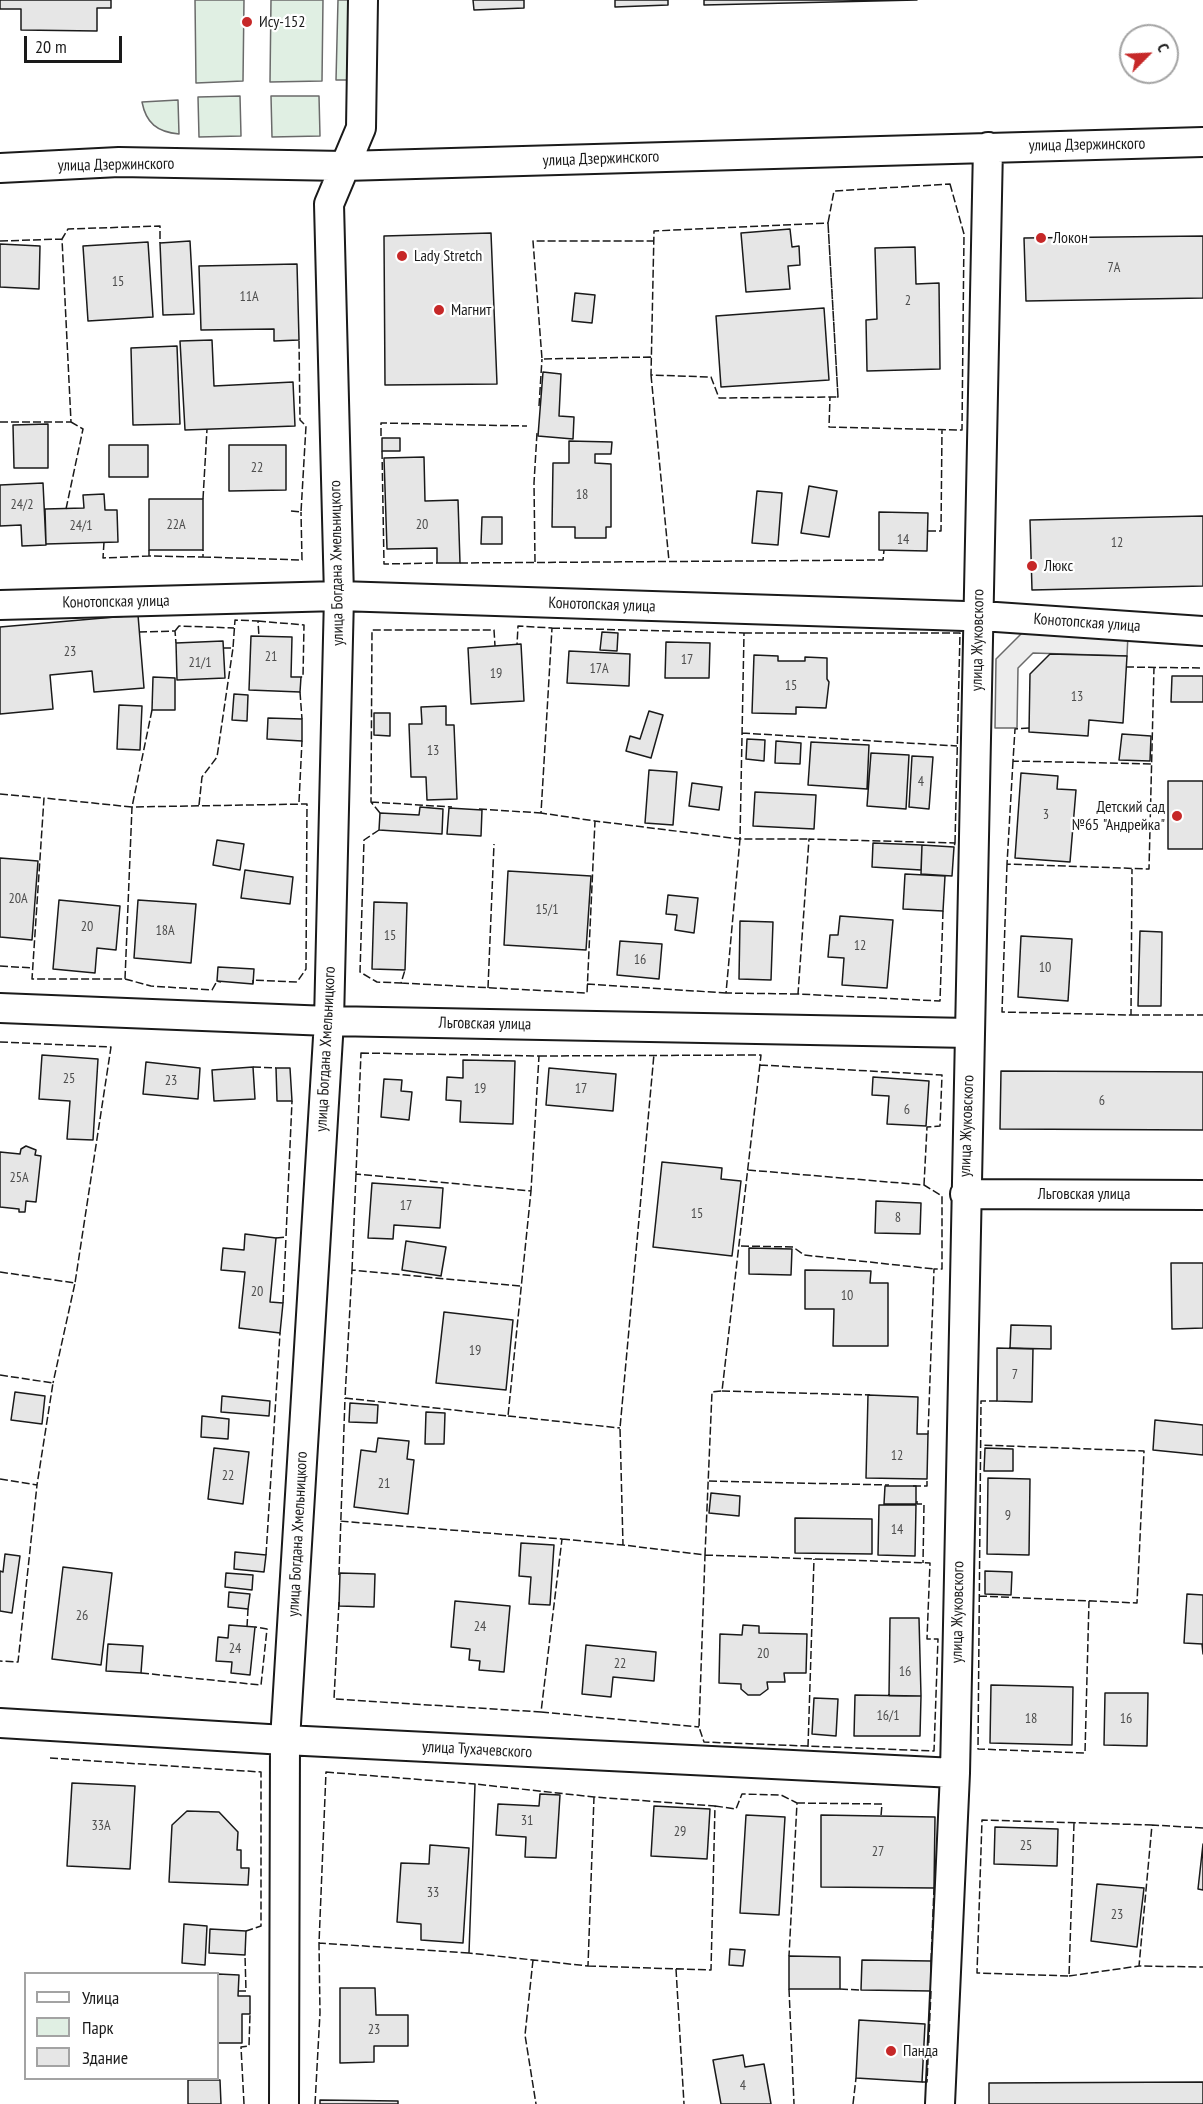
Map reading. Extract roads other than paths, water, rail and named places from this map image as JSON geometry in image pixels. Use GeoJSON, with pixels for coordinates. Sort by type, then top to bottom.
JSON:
{"type":"FeatureCollection","features":[{"type":"Feature","properties":{"kind":"street","name":"улица Богдана Хмельницкого"},"geometry":{"type":"LineString","coordinates":[[284,2104],[285,1740],[329,1021],[339,596],[329,204],[361,128],[363,0]]}},
{"type":"Feature","properties":{"kind":"street","name":"улица Дзержинского"},"geometry":{"type":"LineString","coordinates":[[0,168],[119,162],[345,166],[1203,142]]}},
{"type":"Feature","properties":{"kind":"street","name":"улица Жуковского"},"geometry":{"type":"LineString","coordinates":[[940,2104],[955,1773],[988,147]]}},
{"type":"Feature","properties":{"kind":"street","name":"Конотопская улица"},"geometry":{"type":"LineString","coordinates":[[0,605],[339,596],[978,617],[1203,631]]}},
{"type":"Feature","properties":{"kind":"street","name":"Льговская улица"},"geometry":{"type":"LineString","coordinates":[[0,1008],[329,1021],[970,1033]]}},
{"type":"Feature","properties":{"kind":"street","name":"Льговская улица"},"geometry":{"type":"LineString","coordinates":[[965,1194],[1203,1195]]}},
{"type":"Feature","properties":{"kind":"street","name":"улица Тухачевского"},"geometry":{"type":"LineString","coordinates":[[0,1723],[285,1740],[955,1773]]}},
{"type":"Feature","properties":{"kind":"place","name":"Ису-152"},"geometry":{"type":"Point","coordinates":[247,22]}},
{"type":"Feature","properties":{"kind":"place","name":"Локон"},"geometry":{"type":"Point","coordinates":[1041,238]}},
{"type":"Feature","properties":{"kind":"place","name":"Lady Stretch"},"geometry":{"type":"Point","coordinates":[402,256]}},
{"type":"Feature","properties":{"kind":"place","name":"Магнит"},"geometry":{"type":"Point","coordinates":[439,310]}},
{"type":"Feature","properties":{"kind":"place","name":"Люкс"},"geometry":{"type":"Point","coordinates":[1032,566]}},
{"type":"Feature","properties":{"kind":"place","name":"Детский сад №65 \"Андрейка\""},"geometry":{"type":"Point","coordinates":[1177,816]}},
{"type":"Feature","properties":{"kind":"place","name":"Панда"},"geometry":{"type":"Point","coordinates":[891,2051]}}]}
